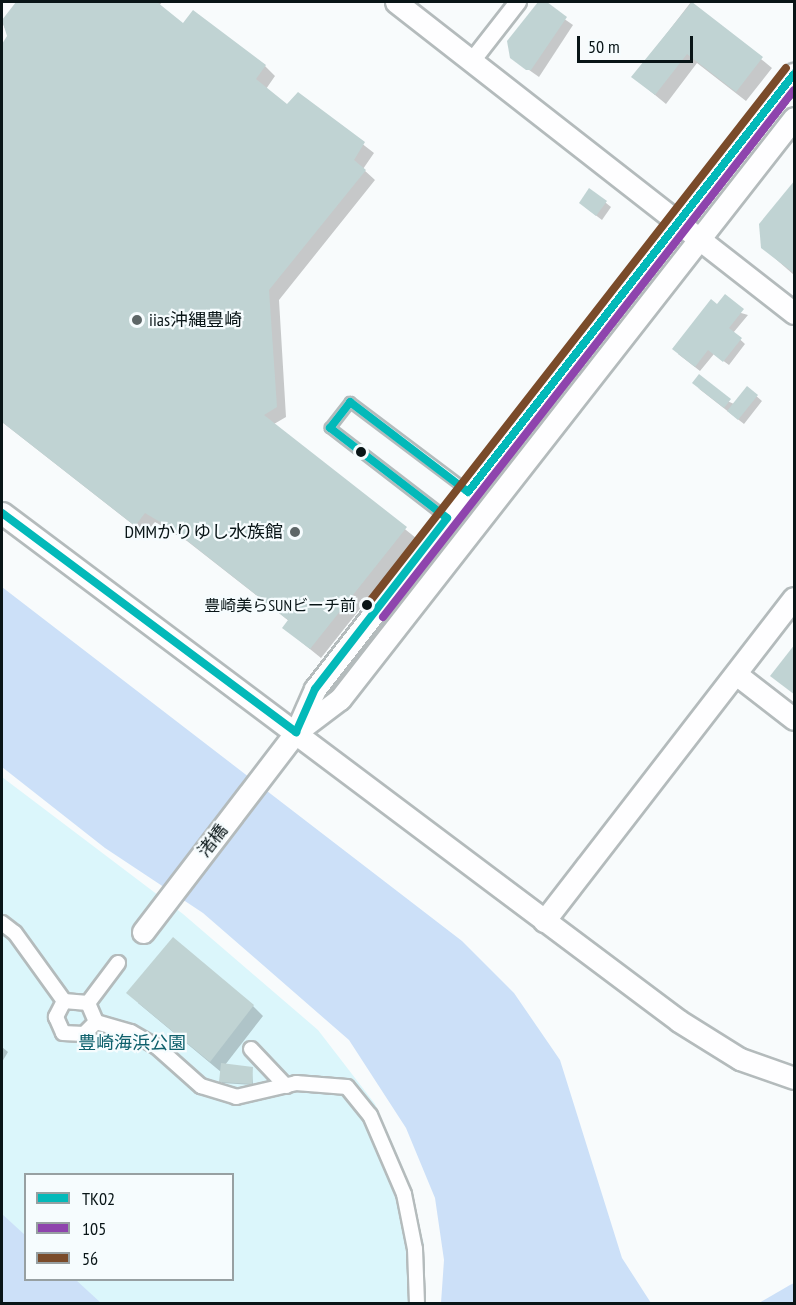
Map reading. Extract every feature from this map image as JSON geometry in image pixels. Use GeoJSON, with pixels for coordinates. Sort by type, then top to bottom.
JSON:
{"type":"FeatureCollection","features":[{"type":"Feature","properties":{"kind":"street"},"geometry":{"type":"LineString","coordinates":[[396,2],[795,312]]}},
{"type":"Feature","properties":{"kind":"street"},"geometry":{"type":"LineString","coordinates":[[472,61],[518,2]]}},
{"type":"Feature","properties":{"kind":"street"},"geometry":{"type":"LineString","coordinates":[[296,732],[315,688],[795,74]]}},
{"type":"Feature","properties":{"kind":"street"},"geometry":{"type":"LineString","coordinates":[[296,732],[340,699],[795,118]]}},
{"type":"Feature","properties":{"kind":"street"},"geometry":{"type":"LineString","coordinates":[[2,513],[699,1035],[740,1059],[795,1078]]}},
{"type":"Feature","properties":{"kind":"street"},"geometry":{"type":"LineString","coordinates":[[544,921],[795,598]]}},
{"type":"Feature","properties":{"kind":"street"},"geometry":{"type":"LineString","coordinates":[[736,674],[795,719]]}},
{"type":"Feature","properties":{"kind":"street","name":"渚橋"},"geometry":{"type":"LineString","coordinates":[[143,932],[296,732]]}},
{"type":"Feature","properties":{"kind":"street"},"geometry":{"type":"LineString","coordinates":[[2,923],[26,947],[64,1001]]}},
{"type":"Feature","properties":{"kind":"street"},"geometry":{"type":"LineString","coordinates":[[88,1003],[118,963]]}},
{"type":"Feature","properties":{"kind":"street"},"geometry":{"type":"LineString","coordinates":[[64,1001],[88,1003]]}},
{"type":"Feature","properties":{"kind":"street"},"geometry":{"type":"LineString","coordinates":[[64,1001],[56,1017],[63,1033],[84,1034],[96,1022]]}},
{"type":"Feature","properties":{"kind":"street"},"geometry":{"type":"LineString","coordinates":[[88,1003],[96,1022],[145,1038],[192,1080],[219,1093],[252,1097],[286,1086],[346,1087],[370,1115],[404,1194],[415,1249],[417,1304]]}},
{"type":"Feature","properties":{"kind":"street"},"geometry":{"type":"LineString","coordinates":[[251,1048],[286,1086]]}},
{"type":"Feature","properties":{"kind":"lane"},"geometry":{"type":"LineString","coordinates":[[447,519],[330,428],[350,402],[468,492]]}},
{"type":"Feature","properties":{"kind":"green space","name":"豊崎海浜公園"},"geometry":{"type":"Polygon","coordinates":[[[2,777],[183,914],[318,1030],[375,1104],[404,1170],[424,1244],[424,1303],[2,1303],[2,777]]]}},
{"type":"Feature","properties":{"kind":"shaded area"},"geometry":{"type":"Polygon","coordinates":[[[2,587],[462,941],[514,993],[560,1060],[622,1258],[651,1303],[441,1303],[444,1260],[435,1198],[406,1128],[349,1040],[203,913],[105,848],[2,767],[2,587]]]}},
{"type":"Feature","properties":{"kind":"shaded area"},"geometry":{"type":"Polygon","coordinates":[[[2,1214],[24,1234],[24,1281],[77,1281],[101,1303],[2,1303],[2,1214]]]}},
{"type":"Feature","properties":{"kind":"shaded area"},"geometry":{"type":"Polygon","coordinates":[[[794,1283],[794,1303],[759,1303],[790,1285],[794,1283]]]}},
{"type":"Feature","properties":{"kind":"building"},"geometry":{"type":"Polygon","coordinates":[[[16,2],[157,2],[183,23],[193,10],[266,65],[256,79],[287,104],[298,92],[365,142],[354,160],[366,170],[269,290],[277,407],[264,415],[407,527],[310,649],[282,628],[288,620],[175,531],[145,513],[135,526],[2,422],[2,44],[7,36],[2,20],[16,2]]]}},
{"type":"Feature","properties":{"kind":"building"},"geometry":{"type":"Polygon","coordinates":[[[538,2],[547,2],[567,17],[531,70],[526,70],[510,58],[507,41],[538,2]]]}},
{"type":"Feature","properties":{"kind":"building"},"geometry":{"type":"Polygon","coordinates":[[[692,2],[763,57],[736,92],[687,54],[655,95],[631,77],[692,2]]]}},
{"type":"Feature","properties":{"kind":"building"},"geometry":{"type":"Polygon","coordinates":[[[795,180],[795,274],[761,248],[759,224],[795,180]]]}},
{"type":"Feature","properties":{"kind":"building"},"geometry":{"type":"Polygon","coordinates":[[[589,188],[607,201],[596,216],[579,203],[589,188]]]}},
{"type":"Feature","properties":{"kind":"building"},"geometry":{"type":"Polygon","coordinates":[[[725,294],[744,309],[729,328],[742,338],[723,362],[708,350],[695,367],[672,349],[711,299],[717,304],[725,294]]]}},
{"type":"Feature","properties":{"kind":"building"},"geometry":{"type":"Polygon","coordinates":[[[699,374],[731,399],[724,408],[692,383],[699,374]]]}},
{"type":"Feature","properties":{"kind":"building"},"geometry":{"type":"Polygon","coordinates":[[[747,386],[758,395],[738,420],[727,411],[747,386]]]}},
{"type":"Feature","properties":{"kind":"building"},"geometry":{"type":"Polygon","coordinates":[[[795,644],[795,695],[770,676],[795,644]]]}},
{"type":"Feature","properties":{"kind":"building"},"geometry":{"type":"Polygon","coordinates":[[[173,937],[254,1005],[210,1062],[126,993],[173,937]]]}},
{"type":"Feature","properties":{"kind":"building"},"geometry":{"type":"Polygon","coordinates":[[[221,1063],[253,1067],[252,1084],[219,1082],[221,1063]]]}},
{"type":"Feature","properties":{"kind":"transit line","name":"56"},"geometry":{"type":"LineString","coordinates":[[367,605],[786,68]]}},
{"type":"Feature","properties":{"kind":"transit line","name":"TK02"},"geometry":{"type":"LineString","coordinates":[[468,492],[794,74]]}},
{"type":"Feature","properties":{"kind":"transit line","name":"105"},"geometry":{"type":"LineString","coordinates":[[383,617],[794,90]]}},
{"type":"Feature","properties":{"kind":"transit line","name":"TK02"},"geometry":{"type":"LineString","coordinates":[[447,518],[330,428],[350,402],[468,492]]}},
{"type":"Feature","properties":{"kind":"transit line","name":"TK02"},"geometry":{"type":"LineString","coordinates":[[2,513],[296,732]]}},
{"type":"Feature","properties":{"kind":"transit line","name":"TK02"},"geometry":{"type":"LineString","coordinates":[[296,732],[315,689],[447,518]]}},
{"type":"Feature","properties":{"kind":"place","name":"iias沖縄豊崎"},"geometry":{"type":"Point","coordinates":[137,320]}},
{"type":"Feature","properties":{"kind":"place","name":"DMMかりゆし水族館"},"geometry":{"type":"Point","coordinates":[295,532]}},
{"type":"Feature","properties":{"kind":"place","name":"豊崎美らSUNビーチ前"},"geometry":{"type":"Point","coordinates":[367,605]}}]}
